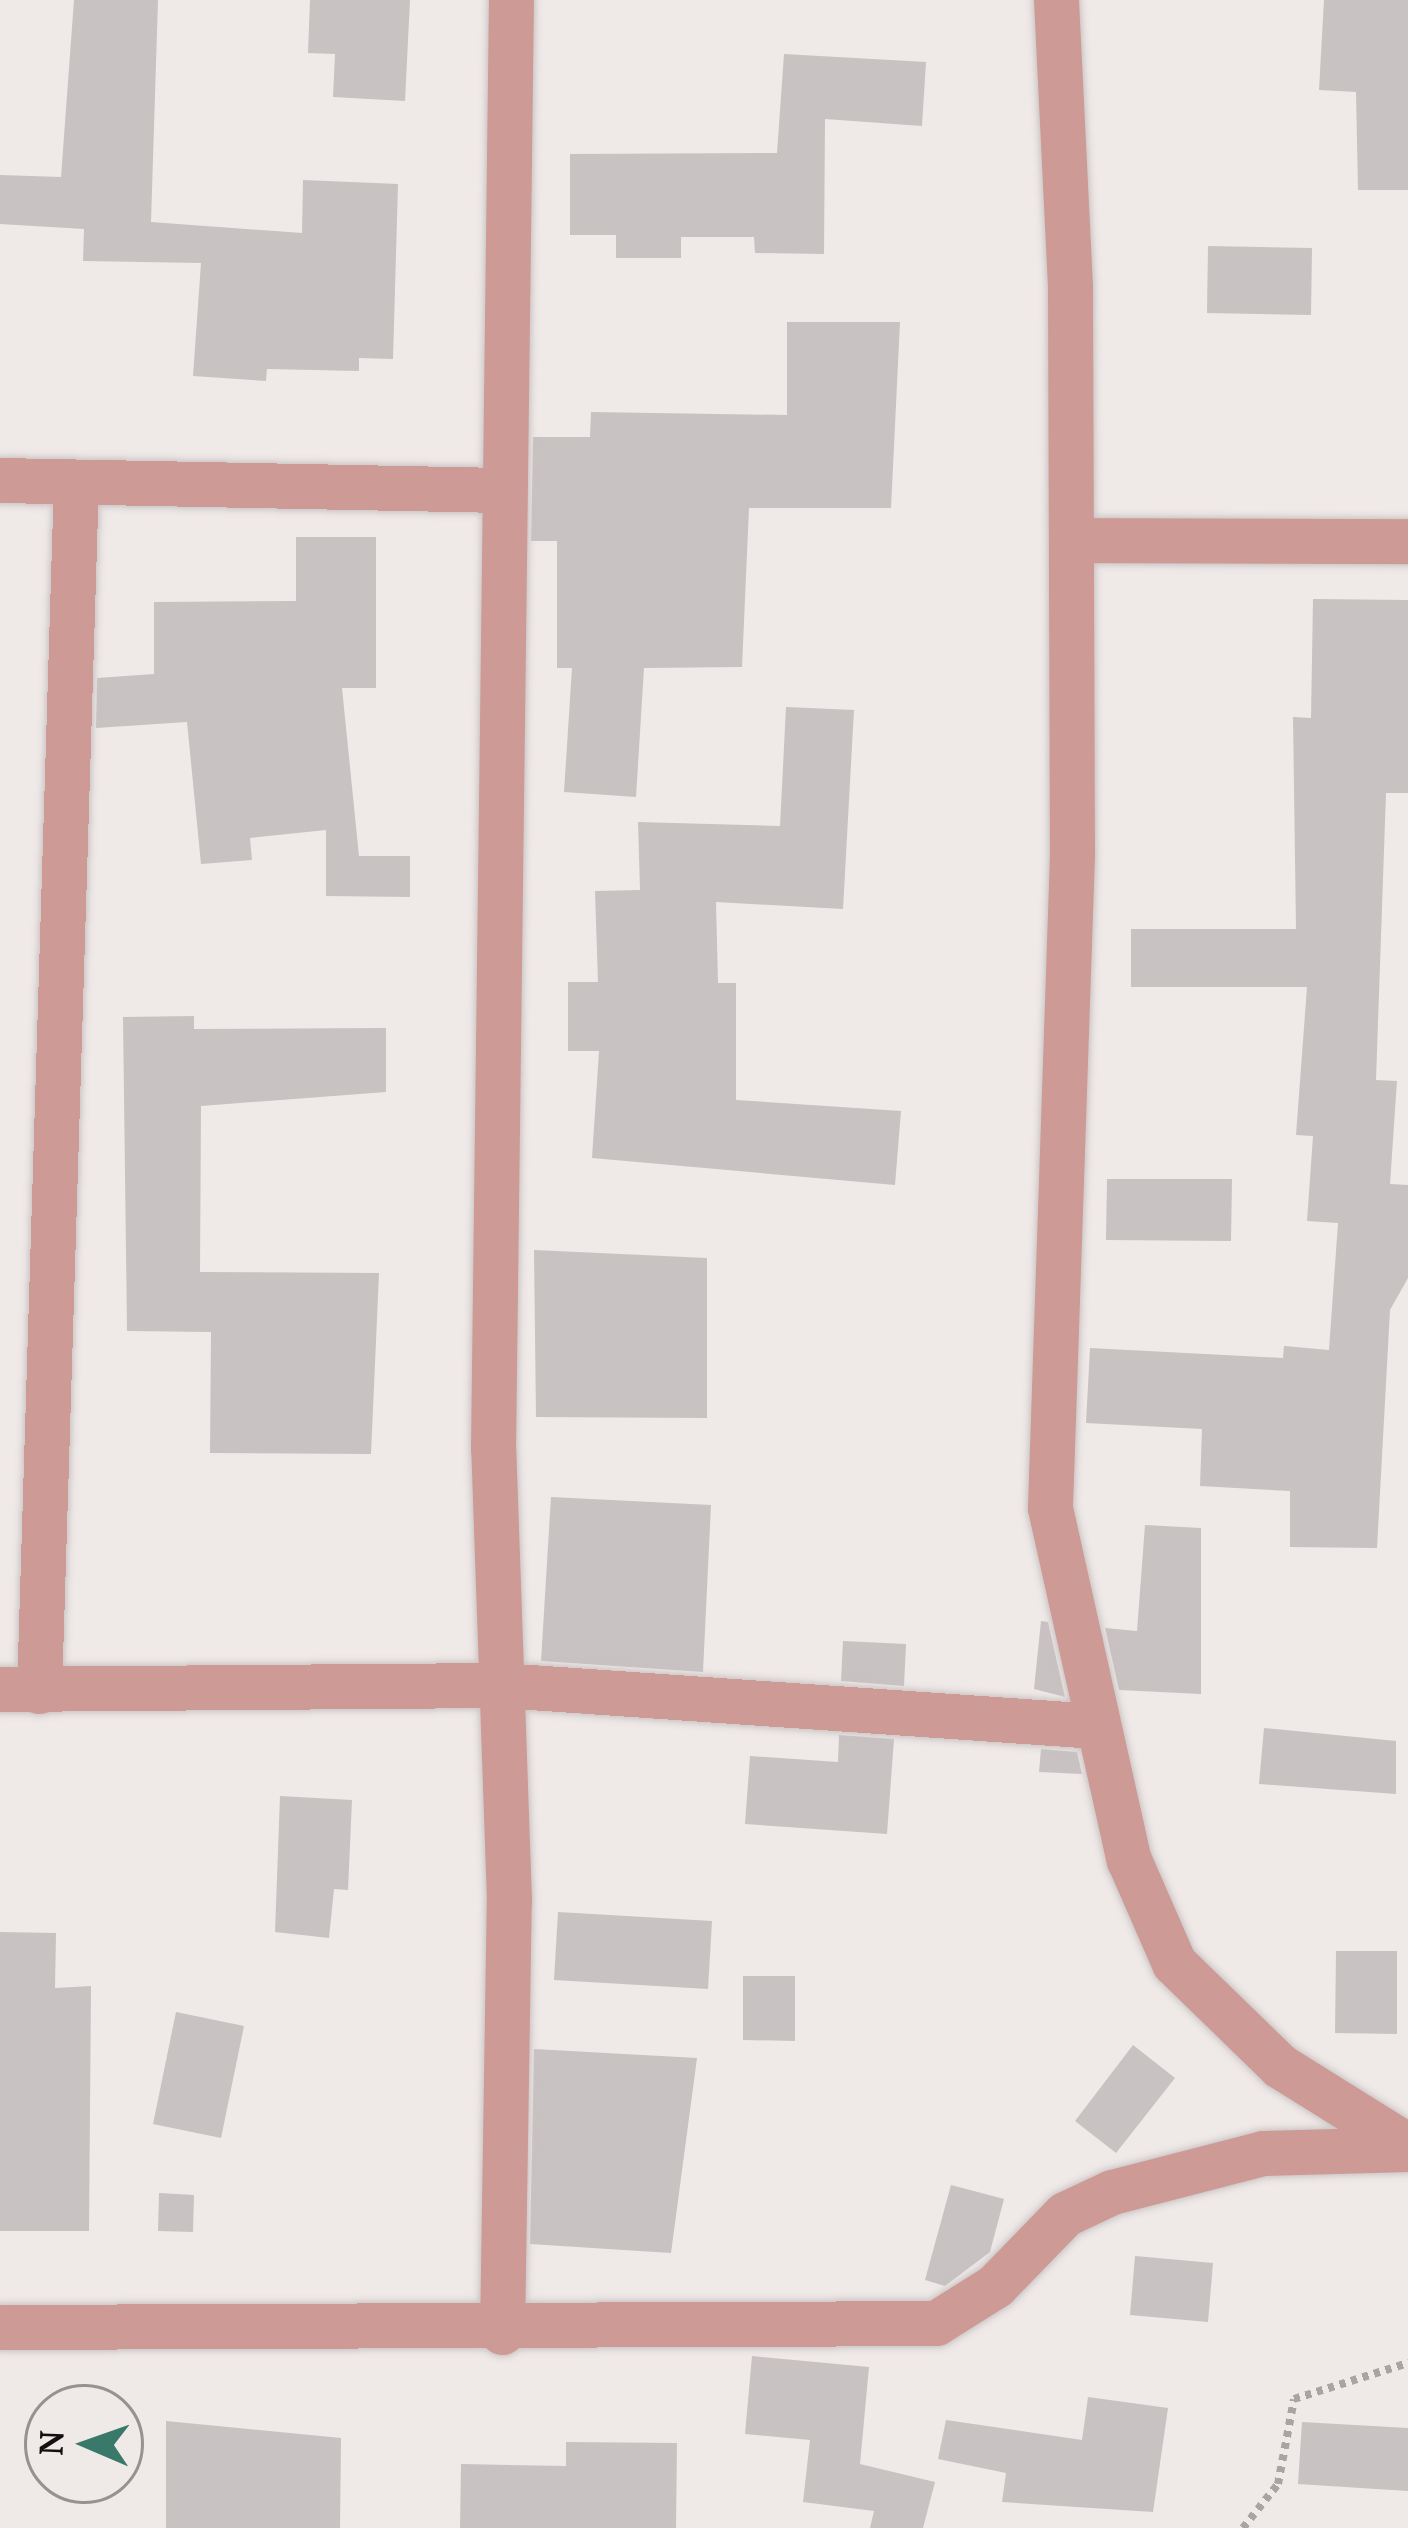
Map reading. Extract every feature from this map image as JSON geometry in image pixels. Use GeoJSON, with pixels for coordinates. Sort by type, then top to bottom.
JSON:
{"type":"FeatureCollection","features":[{"type":"Feature","properties":{"kind":"street"},"geometry":{"type":"LineString","coordinates":[[502,2332],[502,490],[511,0]]}},
{"type":"Feature","properties":{"kind":"street"},"geometry":{"type":"LineString","coordinates":[[1056,0],[1072,540],[1072,854],[1047,1453],[1096,1726],[1130,1860],[1174,1963],[1280,2066],[1408,2148]]}},
{"type":"Feature","properties":{"kind":"street"},"geometry":{"type":"LineString","coordinates":[[0,480],[502,490]]}},
{"type":"Feature","properties":{"kind":"street"},"geometry":{"type":"LineString","coordinates":[[76,483],[20,1690],[501,1684],[1096,1726]]}},
{"type":"Feature","properties":{"kind":"street"},"geometry":{"type":"LineString","coordinates":[[1072,540],[1408,542]]}},
{"type":"Feature","properties":{"kind":"street"},"geometry":{"type":"LineString","coordinates":[[0,2326],[502,2332],[936,2323],[995,2286],[1065,2214],[1112,2192],[1264,2153],[1408,2148]]}},
{"type":"Feature","properties":{"kind":"path"},"geometry":{"type":"LineString","coordinates":[[1244,2528],[1279,2484],[1294,2399],[1408,2363]]}},
{"type":"Feature","properties":{"kind":"building"},"geometry":{"type":"Polygon","coordinates":[[[74,0],[158,0],[151,222],[302,233],[303,180],[398,184],[393,359],[359,358],[359,371],[267,369],[266,381],[193,376],[201,263],[83,261],[84,229],[0,224],[0,175],[61,177],[74,0]]]}},
{"type":"Feature","properties":{"kind":"building"},"geometry":{"type":"Polygon","coordinates":[[[310,0],[410,0],[405,101],[333,97],[335,54],[308,53],[310,0]]]}},
{"type":"Feature","properties":{"kind":"building"},"geometry":{"type":"Polygon","coordinates":[[[1324,0],[1408,0],[1408,190],[1358,190],[1356,92],[1319,90],[1324,0]]]}},
{"type":"Feature","properties":{"kind":"building"},"geometry":{"type":"Polygon","coordinates":[[[784,54],[926,62],[922,126],[825,119],[824,254],[755,253],[754,237],[681,237],[681,258],[616,258],[616,235],[570,235],[570,154],[777,153],[784,54]]]}},
{"type":"Feature","properties":{"kind":"building"},"geometry":{"type":"Polygon","coordinates":[[[1208,246],[1312,248],[1311,315],[1207,313],[1208,246]]]}},
{"type":"Feature","properties":{"kind":"building"},"geometry":{"type":"Polygon","coordinates":[[[787,322],[900,322],[891,508],[749,508],[742,667],[644,668],[636,797],[564,792],[572,668],[557,668],[557,541],[531,541],[533,437],[590,437],[591,412],[787,415],[787,322]]]}},
{"type":"Feature","properties":{"kind":"building"},"geometry":{"type":"Polygon","coordinates":[[[296,537],[376,537],[376,688],[342,688],[359,856],[410,856],[410,897],[326,896],[326,830],[250,838],[252,860],[201,864],[187,722],[96,728],[97,678],[154,674],[154,602],[296,601],[296,537]]]}},
{"type":"Feature","properties":{"kind":"building"},"geometry":{"type":"Polygon","coordinates":[[[1313,599],[1408,600],[1408,793],[1386,793],[1376,1080],[1397,1081],[1390,1184],[1408,1185],[1408,1278],[1390,1310],[1377,1548],[1290,1547],[1290,1491],[1200,1486],[1202,1429],[1086,1423],[1090,1348],[1283,1358],[1284,1346],[1329,1350],[1338,1223],[1307,1221],[1313,1136],[1296,1135],[1307,987],[1131,987],[1131,929],[1296,929],[1293,717],[1311,718],[1313,599]]]}},
{"type":"Feature","properties":{"kind":"building"},"geometry":{"type":"Polygon","coordinates":[[[786,707],[854,710],[843,909],[716,902],[718,983],[736,983],[736,1100],[901,1111],[895,1185],[592,1158],[599,1051],[568,1051],[568,982],[598,982],[595,891],[640,890],[638,822],[780,826],[786,707]]]}},
{"type":"Feature","properties":{"kind":"building"},"geometry":{"type":"Polygon","coordinates":[[[194,1016],[194,1029],[386,1028],[386,1092],[201,1106],[200,1272],[379,1273],[371,1454],[210,1453],[211,1332],[127,1331],[123,1017],[194,1016]]]}},
{"type":"Feature","properties":{"kind":"building"},"geometry":{"type":"Polygon","coordinates":[[[1107,1179],[1232,1179],[1231,1241],[1106,1240],[1107,1179]]]}},
{"type":"Feature","properties":{"kind":"building"},"geometry":{"type":"Polygon","coordinates":[[[534,1250],[707,1258],[707,1418],[536,1417],[534,1250]]]}},
{"type":"Feature","properties":{"kind":"building"},"geometry":{"type":"Polygon","coordinates":[[[551,1497],[711,1505],[703,1672],[541,1661],[551,1497]]]}},
{"type":"Feature","properties":{"kind":"building"},"geometry":{"type":"Polygon","coordinates":[[[1145,1525],[1201,1528],[1201,1694],[1119,1690],[1105,1628],[1137,1631],[1145,1525]]]}},
{"type":"Feature","properties":{"kind":"building"},"geometry":{"type":"Polygon","coordinates":[[[1041,1621],[1048,1622],[1065,1697],[1034,1689],[1041,1621]]]}},
{"type":"Feature","properties":{"kind":"building"},"geometry":{"type":"Polygon","coordinates":[[[843,1641],[906,1644],[904,1686],[841,1681],[843,1641]]]}},
{"type":"Feature","properties":{"kind":"building"},"geometry":{"type":"Polygon","coordinates":[[[1264,1728],[1396,1741],[1396,1794],[1259,1784],[1264,1728]]]}},
{"type":"Feature","properties":{"kind":"building"},"geometry":{"type":"Polygon","coordinates":[[[839,1735],[894,1739],[887,1834],[745,1824],[750,1756],[838,1762],[839,1735]]]}},
{"type":"Feature","properties":{"kind":"building"},"geometry":{"type":"Polygon","coordinates":[[[1041,1749],[1077,1752],[1082,1774],[1039,1772],[1041,1749]]]}},
{"type":"Feature","properties":{"kind":"building"},"geometry":{"type":"Polygon","coordinates":[[[280,1796],[352,1800],[348,1890],[334,1889],[329,1938],[275,1932],[280,1796]]]}},
{"type":"Feature","properties":{"kind":"building"},"geometry":{"type":"Polygon","coordinates":[[[558,1912],[712,1921],[708,1989],[554,1980],[558,1912]]]}},
{"type":"Feature","properties":{"kind":"building"},"geometry":{"type":"Polygon","coordinates":[[[0,1932],[56,1933],[55,1988],[91,1986],[89,2231],[0,2231],[0,1932]]]}},
{"type":"Feature","properties":{"kind":"building"},"geometry":{"type":"Polygon","coordinates":[[[1336,1951],[1397,1951],[1397,2034],[1335,2033],[1336,1951]]]}},
{"type":"Feature","properties":{"kind":"building"},"geometry":{"type":"Polygon","coordinates":[[[743,1976],[795,1976],[795,2041],[743,2040],[743,1976]]]}},
{"type":"Feature","properties":{"kind":"building"},"geometry":{"type":"Polygon","coordinates":[[[176,2012],[244,2026],[221,2138],[153,2124],[176,2012]]]}},
{"type":"Feature","properties":{"kind":"building"},"geometry":{"type":"Polygon","coordinates":[[[1133,2045],[1175,2078],[1116,2153],[1075,2121],[1133,2045]]]}},
{"type":"Feature","properties":{"kind":"building"},"geometry":{"type":"Polygon","coordinates":[[[534,2049],[697,2058],[671,2253],[530,2244],[534,2049]]]}},
{"type":"Feature","properties":{"kind":"building"},"geometry":{"type":"Polygon","coordinates":[[[951,2185],[1004,2199],[990,2252],[945,2286],[925,2280],[951,2185]]]}},
{"type":"Feature","properties":{"kind":"building"},"geometry":{"type":"Polygon","coordinates":[[[159,2193],[194,2195],[193,2232],[158,2231],[159,2193]]]}},
{"type":"Feature","properties":{"kind":"building"},"geometry":{"type":"Polygon","coordinates":[[[1135,2256],[1213,2263],[1208,2322],[1130,2315],[1135,2256]]]}},
{"type":"Feature","properties":{"kind":"building"},"geometry":{"type":"Polygon","coordinates":[[[752,2356],[869,2367],[860,2464],[935,2482],[923,2528],[870,2528],[874,2511],[803,2502],[810,2440],[745,2434],[752,2356]]]}},
{"type":"Feature","properties":{"kind":"building"},"geometry":{"type":"Polygon","coordinates":[[[1088,2397],[1168,2408],[1153,2512],[1002,2502],[1006,2473],[938,2459],[946,2420],[1082,2440],[1088,2397]]]}},
{"type":"Feature","properties":{"kind":"building"},"geometry":{"type":"Polygon","coordinates":[[[166,2421],[341,2438],[340,2528],[166,2528],[166,2421]]]}},
{"type":"Feature","properties":{"kind":"building"},"geometry":{"type":"Polygon","coordinates":[[[1302,2422],[1408,2428],[1408,2491],[1298,2484],[1302,2422]]]}},
{"type":"Feature","properties":{"kind":"building"},"geometry":{"type":"Polygon","coordinates":[[[566,2442],[677,2443],[676,2528],[460,2528],[461,2464],[566,2466],[566,2442]]]}}]}
